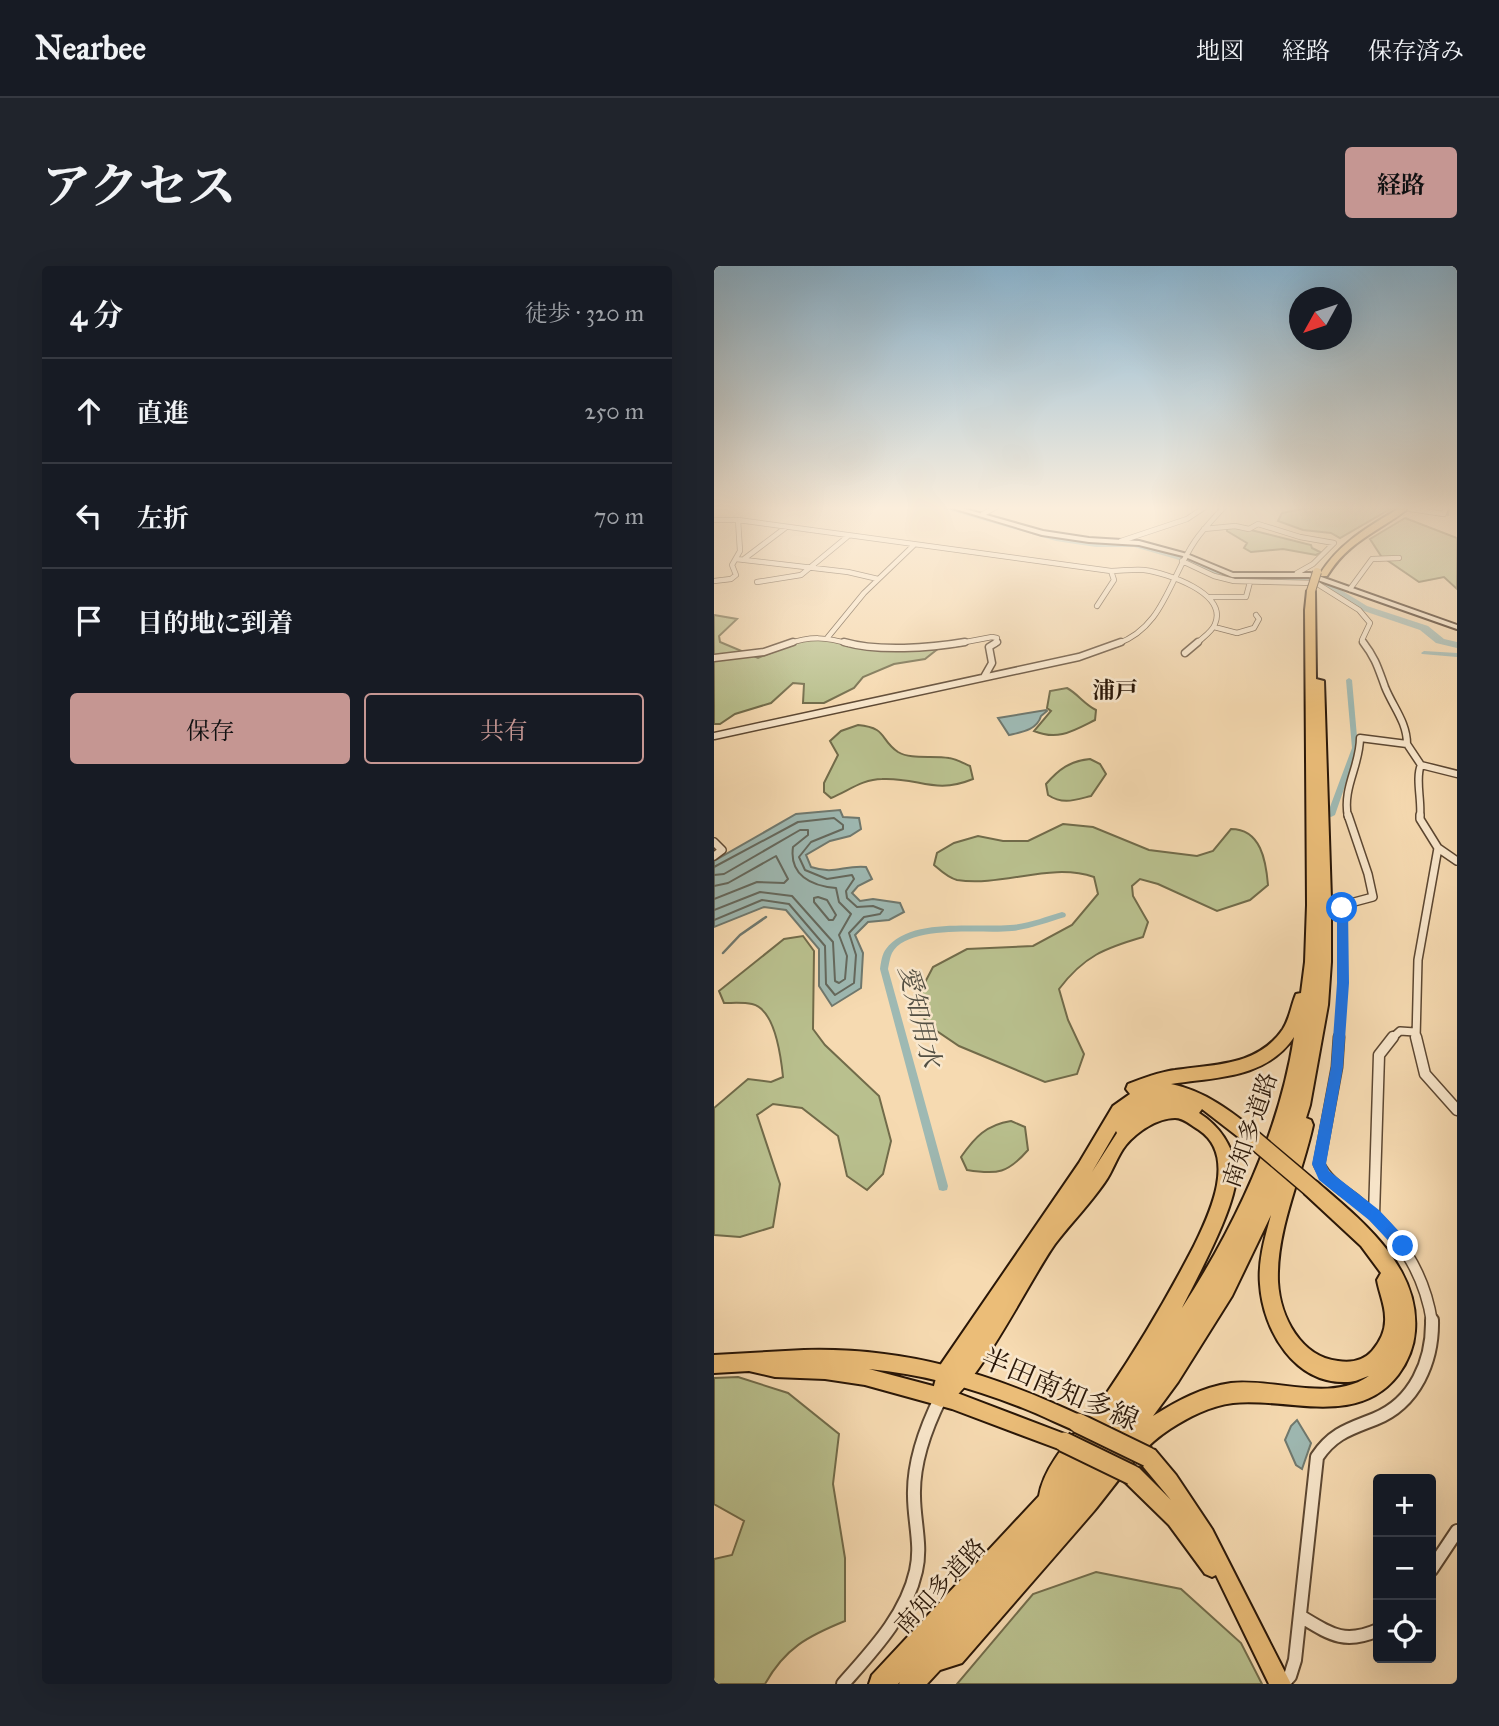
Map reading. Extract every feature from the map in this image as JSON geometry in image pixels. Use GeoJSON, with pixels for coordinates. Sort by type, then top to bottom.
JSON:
{"type":"FeatureCollection","features":[{"type":"Feature","properties":{"kind":"highway","name":"南知多道路"},"geometry":{"type":"LineString","coordinates":[[881,1684],[1049,1504],[1128,1407],[1168,1349],[1239,1228],[1262,1176],[1282,1120],[1303,1045],[1312,962],[1310,732],[1314,592],[1320,573]]}},
{"type":"Feature","properties":{"kind":"highway","name":"南知多道路"},"geometry":{"type":"LineString","coordinates":[[911,1684],[1100,1469],[1132,1431],[1179,1366],[1222,1296],[1253,1235],[1286,1155],[1310,1073],[1321,1006],[1326,943],[1314,592]]}},
{"type":"Feature","properties":{"kind":"highway"},"geometry":{"type":"LineString","coordinates":[[941,1397],[1048,1239],[1099,1177],[1113,1136],[1113,1107],[1142,1085],[1171,1076],[1235,1069],[1267,1055],[1281,1044],[1293,1026],[1300,1007],[1308,896],[1313,890]]}},
{"type":"Feature","properties":{"kind":"highway"},"geometry":{"type":"LineString","coordinates":[[1309,1190],[1362,1242],[1381,1268],[1391,1291],[1395,1319],[1386,1352],[1364,1371],[1331,1373],[1299,1355],[1283,1337],[1270,1299],[1270,1255],[1303,1136],[1314,1083],[1310,1073]]}},
{"type":"Feature","properties":{"kind":"highway"},"geometry":{"type":"LineString","coordinates":[[933,1659],[954,1655],[1106,1479],[1156,1427],[1191,1406],[1218,1395],[1236,1393],[1315,1397],[1360,1392],[1384,1377],[1395,1363],[1406,1329],[1405,1311],[1399,1287],[1388,1264],[1376,1246],[1250,1140],[1216,1116],[1183,1102],[1170,1100],[1146,1106],[1135,1113],[1113,1136]]}},
{"type":"Feature","properties":{"kind":"highway"},"geometry":{"type":"LineString","coordinates":[[1049,1504],[1052,1482],[1114,1401],[1174,1305],[1220,1213],[1227,1184],[1228,1171],[1222,1148],[1209,1128],[1184,1112],[1173,1111],[1147,1118],[1113,1136]]}},
{"type":"Feature","properties":{"kind":"main road"},"geometry":{"type":"LineString","coordinates":[[1227,573],[1239,576],[1294,573]]}},
{"type":"Feature","properties":{"kind":"main road"},"geometry":{"type":"LineString","coordinates":[[1298,573],[1457,627]]}},
{"type":"Feature","properties":{"kind":"main road","name":"半田南知多線"},"geometry":{"type":"LineString","coordinates":[[714,1364],[806,1358],[860,1359],[954,1375],[983,1382],[1027,1399],[1148,1457],[1169,1478],[1191,1508],[1252,1632]]}},
{"type":"Feature","properties":{"kind":"main road","name":"半田南知多線"},"geometry":{"type":"LineString","coordinates":[[744,1362],[772,1370],[832,1370],[905,1385],[1064,1442],[1132,1475],[1168,1510],[1203,1552],[1282,1684]]}},
{"type":"Feature","properties":{"kind":"street"},"geometry":{"type":"LineString","coordinates":[[714,581],[731,579],[735,573]]}},
{"type":"Feature","properties":{"kind":"street"},"geometry":{"type":"LineString","coordinates":[[757,582],[803,573]]}},
{"type":"Feature","properties":{"kind":"street"},"geometry":{"type":"LineString","coordinates":[[853,573],[878,579]]}},
{"type":"Feature","properties":{"kind":"street"},"geometry":{"type":"LineString","coordinates":[[828,637],[884,573]]}},
{"type":"Feature","properties":{"kind":"street"},"geometry":{"type":"LineString","coordinates":[[1097,606],[1114,580],[1111,573]]}},
{"type":"Feature","properties":{"kind":"street"},"geometry":{"type":"LineString","coordinates":[[1156,573],[1184,582],[1210,597],[1246,597],[1251,582]]}},
{"type":"Feature","properties":{"kind":"street"},"geometry":{"type":"LineString","coordinates":[[714,736],[1090,654],[1132,638],[1149,625],[1175,573]]}},
{"type":"Feature","properties":{"kind":"street"},"geometry":{"type":"LineString","coordinates":[[1209,573],[1251,582],[1316,583],[1359,610],[1370,623],[1362,640],[1378,662],[1385,687],[1407,731],[1407,744],[1421,765],[1457,775]]}},
{"type":"Feature","properties":{"kind":"street"},"geometry":{"type":"LineString","coordinates":[[1350,589],[1362,573]]}},
{"type":"Feature","properties":{"kind":"street"},"geometry":{"type":"LineString","coordinates":[[1185,653],[1214,627],[1217,608],[1210,597]]}},
{"type":"Feature","properties":{"kind":"street"},"geometry":{"type":"LineString","coordinates":[[1214,627],[1237,633],[1254,628],[1259,619],[1256,614]]}},
{"type":"Feature","properties":{"kind":"street"},"geometry":{"type":"LineString","coordinates":[[714,658],[764,652],[804,638],[828,637],[851,644],[895,647],[964,644],[997,638],[997,642],[989,647],[993,666],[984,677]]}},
{"type":"Feature","properties":{"kind":"street"},"geometry":{"type":"LineString","coordinates":[[1282,1684],[1290,1676],[1295,1660],[1317,1457],[1332,1436],[1377,1418],[1397,1406],[1419,1383],[1430,1359],[1432,1345],[1433,1313],[1426,1287],[1403,1246],[1374,1215],[1324,1175],[1319,1164],[1337,1067],[1343,983],[1343,905],[1349,901],[1369,900],[1373,897],[1355,844],[1346,796],[1358,764],[1360,738],[1407,744]]}},
{"type":"Feature","properties":{"kind":"street"},"geometry":{"type":"LineString","coordinates":[[1421,765],[1418,772],[1422,800],[1420,819],[1438,848],[1457,861]]}},
{"type":"Feature","properties":{"kind":"street"},"geometry":{"type":"LineString","coordinates":[[714,842],[722,850],[714,856]]}},
{"type":"Feature","properties":{"kind":"street"},"geometry":{"type":"LineString","coordinates":[[1438,848],[1426,897],[1415,1032],[1422,1069],[1457,1110]]}},
{"type":"Feature","properties":{"kind":"street"},"geometry":{"type":"LineString","coordinates":[[1374,1215],[1379,1055],[1385,1044],[1401,1031],[1415,1032]]}},
{"type":"Feature","properties":{"kind":"street"},"geometry":{"type":"LineString","coordinates":[[843,1684],[873,1648],[902,1606],[916,1571],[914,1484],[932,1415],[941,1397]]}},
{"type":"Feature","properties":{"kind":"street"},"geometry":{"type":"LineString","coordinates":[[1436,1562],[1457,1531]]}},
{"type":"Feature","properties":{"kind":"street"},"geometry":{"type":"LineString","coordinates":[[1300,1616],[1340,1639],[1358,1638],[1373,1632]]}},
{"type":"Feature","properties":{"kind":"green space"},"geometry":{"type":"Polygon","coordinates":[[[1406,573],[1457,573],[1457,589],[1444,577],[1419,582],[1406,573]]]}},
{"type":"Feature","properties":{"kind":"green space"},"geometry":{"type":"Polygon","coordinates":[[[714,615],[737,619],[719,636],[720,642],[758,658],[804,639],[827,639],[849,646],[939,648],[925,659],[894,664],[863,677],[854,688],[824,703],[803,703],[804,684],[793,683],[771,703],[735,714],[720,724],[714,724],[714,615]]]}},
{"type":"Feature","properties":{"kind":"green space"},"geometry":{"type":"Polygon","coordinates":[[[1067,688],[1096,710],[1095,720],[1058,735],[1034,731],[1051,711],[1047,708],[1050,691],[1067,688]]]}},
{"type":"Feature","properties":{"kind":"green space"},"geometry":{"type":"Polygon","coordinates":[[[858,725],[879,731],[892,747],[903,754],[949,758],[970,766],[973,779],[959,784],[937,786],[895,779],[875,780],[862,783],[831,798],[824,792],[824,783],[838,755],[830,741],[841,731],[858,725]]]}},
{"type":"Feature","properties":{"kind":"green space"},"geometry":{"type":"Polygon","coordinates":[[[1090,759],[1100,764],[1106,774],[1091,796],[1064,801],[1048,795],[1046,784],[1056,774],[1071,764],[1090,759]]]}},
{"type":"Feature","properties":{"kind":"green space"},"geometry":{"type":"Polygon","coordinates":[[[1063,824],[1093,827],[1149,850],[1197,856],[1213,851],[1231,829],[1241,830],[1249,834],[1260,848],[1268,885],[1250,900],[1217,911],[1158,884],[1140,879],[1132,886],[1133,896],[1148,922],[1143,937],[1096,955],[1077,968],[1059,989],[1068,1020],[1084,1054],[1077,1074],[1045,1082],[959,1046],[928,1025],[919,1010],[921,990],[933,967],[967,949],[1033,946],[1072,925],[1098,894],[1094,877],[1077,873],[957,880],[934,865],[937,853],[954,843],[978,836],[1003,841],[1028,841],[1063,824]]]}},
{"type":"Feature","properties":{"kind":"green space"},"geometry":{"type":"Polygon","coordinates":[[[803,936],[814,951],[813,1029],[825,1045],[879,1096],[891,1141],[883,1174],[867,1190],[847,1176],[838,1136],[802,1108],[773,1104],[757,1115],[780,1184],[773,1227],[740,1237],[714,1235],[714,1108],[748,1079],[771,1082],[783,1077],[775,1035],[766,1015],[752,1004],[724,1003],[719,991],[784,939],[803,936]]]}},
{"type":"Feature","properties":{"kind":"green space"},"geometry":{"type":"Polygon","coordinates":[[[1011,1121],[1025,1127],[1028,1150],[1014,1164],[1002,1170],[967,1170],[961,1157],[971,1143],[988,1129],[1011,1121]]]}},
{"type":"Feature","properties":{"kind":"green space"},"geometry":{"type":"Polygon","coordinates":[[[738,1377],[788,1393],[839,1434],[833,1484],[845,1558],[845,1621],[820,1632],[789,1652],[765,1684],[714,1684],[714,1559],[732,1555],[744,1521],[714,1504],[714,1378],[738,1377]]]}},
{"type":"Feature","properties":{"kind":"green space"},"geometry":{"type":"Polygon","coordinates":[[[1096,1572],[1181,1589],[1241,1643],[1262,1684],[957,1684],[1033,1594],[1096,1572]]]}},
{"type":"Feature","properties":{"kind":"water"},"geometry":{"type":"Polygon","coordinates":[[[1046,710],[1033,727],[1009,735],[998,718],[1046,710]]]}},
{"type":"Feature","properties":{"kind":"water"},"geometry":{"type":"Polygon","coordinates":[[[840,810],[843,817],[859,818],[861,829],[850,836],[830,841],[806,855],[811,867],[833,870],[866,867],[872,879],[858,886],[852,893],[860,901],[873,899],[900,903],[904,912],[889,920],[868,922],[855,935],[863,953],[861,988],[832,1006],[819,986],[819,949],[786,910],[764,907],[714,927],[714,861],[796,814],[840,810]]]}},
{"type":"Feature","properties":{"kind":"water"},"geometry":{"type":"Polygon","coordinates":[[[1297,1420],[1311,1443],[1302,1469],[1296,1465],[1285,1440],[1297,1420]]]}},
{"type":"Feature","properties":{"kind":"waterway"},"geometry":{"type":"LineString","coordinates":[[1218,573],[1232,579],[1307,579],[1325,584],[1364,608],[1424,628],[1440,641],[1457,645]]}},
{"type":"Feature","properties":{"kind":"waterway","name":"愛知用水"},"geometry":{"type":"LineString","coordinates":[[1424,653],[1457,655]]}},
{"type":"Feature","properties":{"kind":"waterway","name":"愛知用水"},"geometry":{"type":"LineString","coordinates":[[1331,815],[1355,748],[1349,680]]}},
{"type":"Feature","properties":{"kind":"waterway","name":"愛知用水"},"geometry":{"type":"LineString","coordinates":[[943,1186],[884,969],[888,952],[899,940],[915,933],[1014,928],[1062,915]]}},
{"type":"Feature","properties":{"kind":"waterway"},"geometry":{"type":"LineString","coordinates":[[723,953],[740,935],[766,917]]}},
{"type":"Feature","properties":{"kind":"district","name":"浦戸"},"geometry":{"type":"Point","coordinates":[1115,690]}},
{"type":"Feature","properties":{"kind":"route"},"geometry":{"type":"LineString","coordinates":[[1342,908],[1343,983],[1337,1067],[1319,1164],[1320,1171],[1374,1215],[1403,1246]]}}]}
